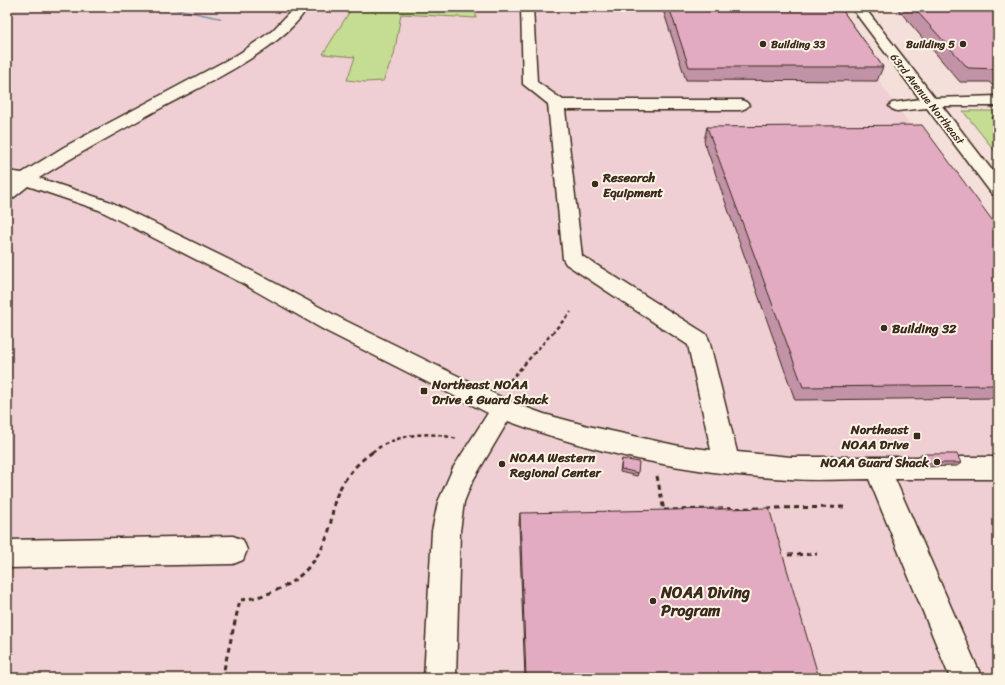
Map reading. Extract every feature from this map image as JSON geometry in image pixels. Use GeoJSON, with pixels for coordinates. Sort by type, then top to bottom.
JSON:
{"type":"FeatureCollection","features":[{"type":"Feature","properties":{"kind":"street"},"geometry":{"type":"LineString","coordinates":[[7,194],[16,178],[70,151],[245,56],[276,34],[299,11],[301,7]]}},
{"type":"Feature","properties":{"kind":"street"},"geometry":{"type":"LineString","coordinates":[[527,7],[530,84],[556,102],[573,259],[698,340],[727,463]]}},
{"type":"Feature","properties":{"kind":"street","name":"63rd Avenue Northeast"},"geometry":{"type":"LineString","coordinates":[[857,7],[998,190]]}},
{"type":"Feature","properties":{"kind":"street"},"geometry":{"type":"LineString","coordinates":[[897,106],[951,101],[998,101]]}},
{"type":"Feature","properties":{"kind":"street"},"geometry":{"type":"LineString","coordinates":[[556,105],[741,106]]}},
{"type":"Feature","properties":{"kind":"street"},"geometry":{"type":"LineString","coordinates":[[16,178],[104,206],[247,277],[334,325],[503,398],[544,424],[625,446],[727,463],[791,468],[998,468]]}},
{"type":"Feature","properties":{"kind":"street"},"geometry":{"type":"LineString","coordinates":[[440,678],[446,531],[451,502],[462,476],[503,398]]}},
{"type":"Feature","properties":{"kind":"street"},"geometry":{"type":"LineString","coordinates":[[877,468],[966,678]]}},
{"type":"Feature","properties":{"kind":"street"},"geometry":{"type":"LineString","coordinates":[[7,554],[233,550]]}},
{"type":"Feature","properties":{"kind":"path"},"geometry":{"type":"LineString","coordinates":[[503,398],[571,312]]}},
{"type":"Feature","properties":{"kind":"path"},"geometry":{"type":"LineString","coordinates":[[222,678],[240,600],[263,597],[282,589],[308,570],[323,546],[328,533],[334,502],[338,492],[346,476],[356,465],[365,456],[378,447],[406,436],[433,434],[458,440]]}},
{"type":"Feature","properties":{"kind":"path"},"geometry":{"type":"LineString","coordinates":[[656,468],[665,516]]}},
{"type":"Feature","properties":{"kind":"path"},"geometry":{"type":"LineString","coordinates":[[664,510],[848,507]]}},
{"type":"Feature","properties":{"kind":"path"},"geometry":{"type":"LineString","coordinates":[[788,555],[817,554]]}},
{"type":"Feature","properties":{"kind":"shaded area","name":"NOAA Western Regional Center"},"geometry":{"type":"Polygon","coordinates":[[[7,7],[827,7],[998,250],[998,678],[7,678],[7,7]]]}},
{"type":"Feature","properties":{"kind":"green space"},"geometry":{"type":"Polygon","coordinates":[[[326,7],[476,7],[476,18],[401,14],[394,55],[383,81],[365,82],[347,80],[355,57],[323,54],[350,11],[325,10],[326,7]]]}},
{"type":"Feature","properties":{"kind":"green space"},"geometry":{"type":"Polygon","coordinates":[[[963,111],[998,111],[998,155],[963,111]]]}},
{"type":"Feature","properties":{"kind":"building","name":"Building 33"},"geometry":{"type":"Polygon","coordinates":[[[669,7],[840,7],[883,67],[689,67],[669,7]]]}},
{"type":"Feature","properties":{"kind":"building","name":"Building 5"},"geometry":{"type":"Polygon","coordinates":[[[913,7],[998,7],[998,69],[968,68],[913,7]]]}},
{"type":"Feature","properties":{"kind":"building","name":"Building 32"},"geometry":{"type":"Polygon","coordinates":[[[922,125],[998,228],[998,385],[803,387],[707,127],[922,125]]]}},
{"type":"Feature","properties":{"kind":"building"},"geometry":{"type":"Polygon","coordinates":[[[921,454],[957,454],[961,463],[925,463],[921,454]]]}},
{"type":"Feature","properties":{"kind":"building"},"geometry":{"type":"Polygon","coordinates":[[[622,459],[639,462],[638,473],[621,469],[622,459]]]}},
{"type":"Feature","properties":{"kind":"building","name":"NOAA Diving Program"},"geometry":{"type":"Polygon","coordinates":[[[769,508],[819,678],[526,678],[520,513],[769,508]]]}},
{"type":"Feature","properties":{"kind":"waterway"},"geometry":{"type":"LineString","coordinates":[[164,7],[220,18]]}},
{"type":"Feature","properties":{"kind":"place","name":"Building 33"},"geometry":{"type":"Point","coordinates":[763,44]}},
{"type":"Feature","properties":{"kind":"place","name":"Building 5"},"geometry":{"type":"Point","coordinates":[963,44]}},
{"type":"Feature","properties":{"kind":"place","name":"Research Equipment"},"geometry":{"type":"Point","coordinates":[595,184]}},
{"type":"Feature","properties":{"kind":"place","name":"Building 32"},"geometry":{"type":"Point","coordinates":[884,328]}},
{"type":"Feature","properties":{"kind":"place","name":"Northeast NOAA Drive & Guard Shack"},"geometry":{"type":"Point","coordinates":[424,391]}},
{"type":"Feature","properties":{"kind":"place","name":"Northeast NOAA Drive"},"geometry":{"type":"Point","coordinates":[917,436]}},
{"type":"Feature","properties":{"kind":"place","name":"NOAA Guard Shack"},"geometry":{"type":"Point","coordinates":[937,462]}},
{"type":"Feature","properties":{"kind":"place","name":"NOAA Western Regional Center"},"geometry":{"type":"Point","coordinates":[502,464]}},
{"type":"Feature","properties":{"kind":"place","name":"NOAA Diving Program"},"geometry":{"type":"Point","coordinates":[653,601]}}]}
